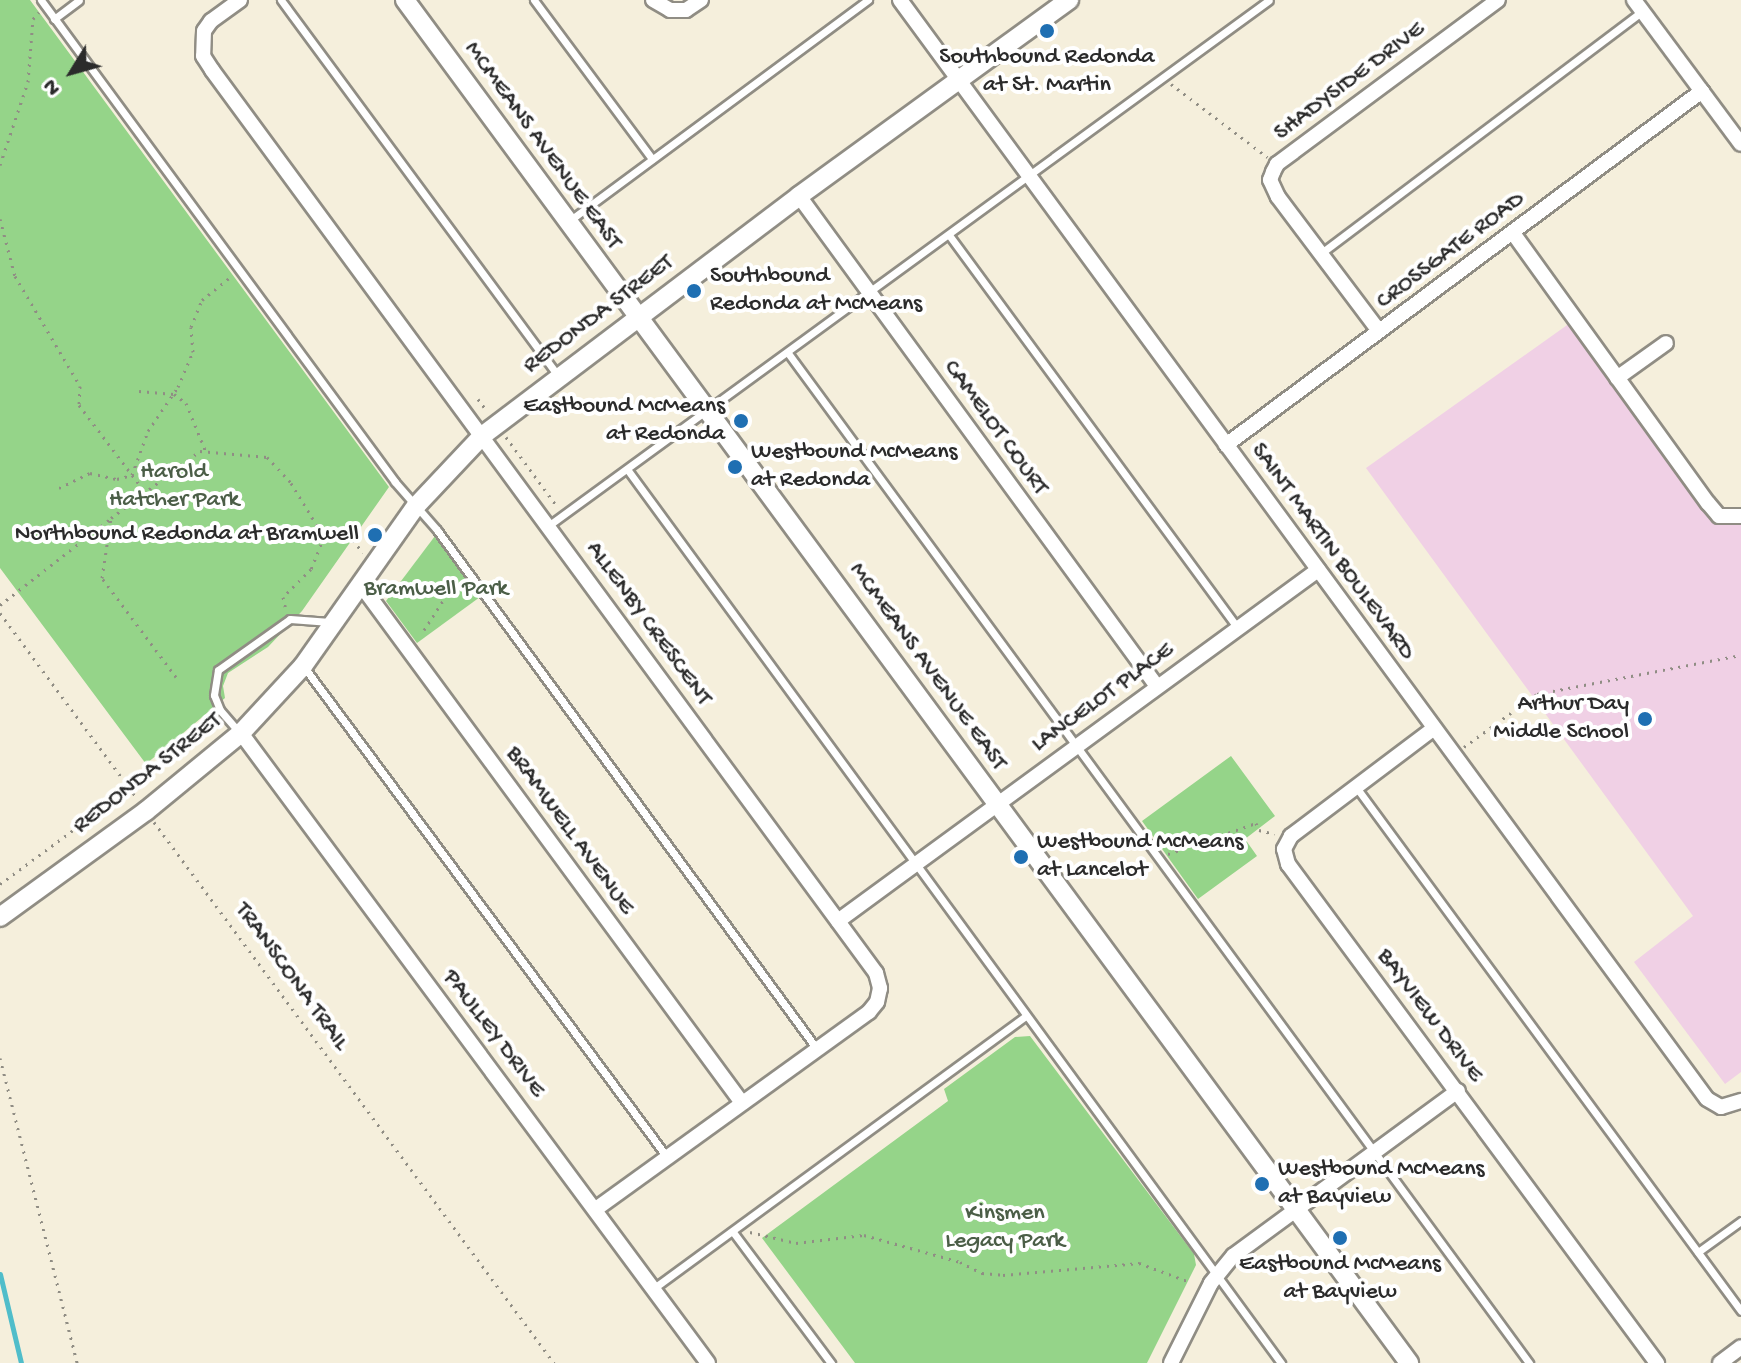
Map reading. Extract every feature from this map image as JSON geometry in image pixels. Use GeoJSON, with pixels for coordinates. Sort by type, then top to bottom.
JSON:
{"type":"FeatureCollection","features":[{"type":"Feature","properties":{"kind":"street","name":"ALLENBY CRESCENT"},"geometry":{"type":"LineString","coordinates":[[240,0],[211,21],[204,31],[203,56],[489,430],[548,526],[876,973],[880,988],[877,1002],[869,1012],[596,1209]]}},
{"type":"Feature","properties":{"kind":"street","name":"MCMEANS AVENUE EAST"},"geometry":{"type":"LineString","coordinates":[[405,0],[1409,1363]]}},
{"type":"Feature","properties":{"kind":"street"},"geometry":{"type":"LineString","coordinates":[[653,0],[670,10],[686,10],[701,0]]}},
{"type":"Feature","properties":{"kind":"street","name":"SAINT MARTIN BOULEVARD"},"geometry":{"type":"LineString","coordinates":[[900,0],[1707,1099],[1721,1107],[1741,1101]]}},
{"type":"Feature","properties":{"kind":"street","name":"REDONDA STREET"},"geometry":{"type":"LineString","coordinates":[[0,917],[146,811],[241,733],[303,666],[416,506],[489,430],[799,196],[1069,0]]}},
{"type":"Feature","properties":{"kind":"street","name":"SHADYSIDE DRIVE"},"geometry":{"type":"LineString","coordinates":[[1379,331],[1320,254],[1270,180],[1277,164],[1498,0]]}},
{"type":"Feature","properties":{"kind":"street"},"geometry":{"type":"LineString","coordinates":[[1638,6],[1741,144]]}},
{"type":"Feature","properties":{"kind":"street","name":"CROSSGATE ROAD"},"geometry":{"type":"LineString","coordinates":[[1226,445],[1702,91]]}},
{"type":"Feature","properties":{"kind":"street","name":"CAMELOT COURT"},"geometry":{"type":"LineString","coordinates":[[799,196],[1156,685]]}},
{"type":"Feature","properties":{"kind":"street"},"geometry":{"type":"LineString","coordinates":[[1513,233],[1719,516],[1741,516]]}},
{"type":"Feature","properties":{"kind":"street"},"geometry":{"type":"LineString","coordinates":[[1617,378],[1666,343]]}},
{"type":"Feature","properties":{"kind":"street","name":"LANCELOT PLACE"},"geometry":{"type":"LineString","coordinates":[[838,921],[1156,685],[1318,570]]}},
{"type":"Feature","properties":{"kind":"street","name":"BRAMWELL AVENUE"},"geometry":{"type":"LineString","coordinates":[[361,585],[742,1103]]}},
{"type":"Feature","properties":{"kind":"street"},"geometry":{"type":"LineString","coordinates":[[1290,838],[1433,729]]}},
{"type":"Feature","properties":{"kind":"street","name":"PAULLEY DRIVE"},"geometry":{"type":"LineString","coordinates":[[241,733],[708,1363]]}},
{"type":"Feature","properties":{"kind":"street","name":"BAYVIEW DRIVE"},"geometry":{"type":"LineString","coordinates":[[1290,838],[1284,849],[1288,864],[1657,1363]]}},
{"type":"Feature","properties":{"kind":"street"},"geometry":{"type":"LineString","coordinates":[[1171,1363],[1217,1276],[1233,1256],[1458,1091]]}},
{"type":"Feature","properties":{"kind":"street"},"geometry":{"type":"LineString","coordinates":[[1720,1363],[1741,1347]]}},
{"type":"Feature","properties":{"kind":"lane"},"geometry":{"type":"LineString","coordinates":[[54,19],[79,0]]}},
{"type":"Feature","properties":{"kind":"lane"},"geometry":{"type":"LineString","coordinates":[[281,0],[558,376]]}},
{"type":"Feature","properties":{"kind":"lane"},"geometry":{"type":"LineString","coordinates":[[534,0],[652,159]]}},
{"type":"Feature","properties":{"kind":"lane"},"geometry":{"type":"LineString","coordinates":[[567,222],[868,0]]}},
{"type":"Feature","properties":{"kind":"lane"},"geometry":{"type":"LineString","coordinates":[[548,526],[710,411],[1269,0]]}},
{"type":"Feature","properties":{"kind":"lane"},"geometry":{"type":"LineString","coordinates":[[43,3],[817,1049]]}},
{"type":"Feature","properties":{"kind":"lane"},"geometry":{"type":"LineString","coordinates":[[1320,254],[1638,6]]}},
{"type":"Feature","properties":{"kind":"lane"},"geometry":{"type":"LineString","coordinates":[[949,235],[1237,627]]}},
{"type":"Feature","properties":{"kind":"lane"},"geometry":{"type":"LineString","coordinates":[[788,353],[1529,1363]]}},
{"type":"Feature","properties":{"kind":"lane"},"geometry":{"type":"LineString","coordinates":[[627,469],[1281,1363]]}},
{"type":"Feature","properties":{"kind":"lane"},"geometry":{"type":"LineString","coordinates":[[241,733],[220,710],[214,695],[218,670],[290,619],[334,623]]}},
{"type":"Feature","properties":{"kind":"lane"},"geometry":{"type":"LineString","coordinates":[[303,666],[667,1157]]}},
{"type":"Feature","properties":{"kind":"lane"},"geometry":{"type":"LineString","coordinates":[[1355,787],[1741,1311]]}},
{"type":"Feature","properties":{"kind":"lane"},"geometry":{"type":"LineString","coordinates":[[654,1288],[1025,1016]]}},
{"type":"Feature","properties":{"kind":"lane"},"geometry":{"type":"LineString","coordinates":[[1698,1252],[1741,1221]]}},
{"type":"Feature","properties":{"kind":"lane"},"geometry":{"type":"LineString","coordinates":[[735,1230],[831,1363]]}},
{"type":"Feature","properties":{"kind":"path"},"geometry":{"type":"LineString","coordinates":[[0,165],[28,82],[33,19],[43,3]]}},
{"type":"Feature","properties":{"kind":"path"},"geometry":{"type":"LineString","coordinates":[[1162,77],[1277,164]]}},
{"type":"Feature","properties":{"kind":"path"},"geometry":{"type":"LineString","coordinates":[[0,219],[15,276],[80,386],[79,405],[145,492]]}},
{"type":"Feature","properties":{"kind":"path"},"geometry":{"type":"LineString","coordinates":[[132,475],[148,431],[174,394],[193,352],[191,327],[202,300],[239,270]]}},
{"type":"Feature","properties":{"kind":"path"},"geometry":{"type":"LineString","coordinates":[[139,391],[174,394],[186,403],[206,452]]}},
{"type":"Feature","properties":{"kind":"path"},"geometry":{"type":"LineString","coordinates":[[478,399],[489,430],[564,515]]}},
{"type":"Feature","properties":{"kind":"path"},"geometry":{"type":"LineString","coordinates":[[0,605],[28,587],[111,518],[200,451],[267,457],[291,483],[324,537],[311,569],[283,597],[287,614]]}},
{"type":"Feature","properties":{"kind":"path"},"geometry":{"type":"LineString","coordinates":[[59,488],[90,473],[117,479],[132,475]]}},
{"type":"Feature","properties":{"kind":"path"},"geometry":{"type":"LineString","coordinates":[[111,518],[102,578],[176,677]]}},
{"type":"Feature","properties":{"kind":"path"},"geometry":{"type":"LineString","coordinates":[[353,540],[365,556]]}},
{"type":"Feature","properties":{"kind":"path"},"geometry":{"type":"LineString","coordinates":[[380,576],[391,592]]}},
{"type":"Feature","properties":{"kind":"path"},"geometry":{"type":"LineString","coordinates":[[424,630],[448,593]]}},
{"type":"Feature","properties":{"kind":"path","name":"TRANSCONA TRAIL"},"geometry":{"type":"LineString","coordinates":[[0,613],[554,1363]]}},
{"type":"Feature","properties":{"kind":"path"},"geometry":{"type":"LineString","coordinates":[[1453,755],[1537,694],[1741,655]]}},
{"type":"Feature","properties":{"kind":"path"},"geometry":{"type":"LineString","coordinates":[[0,884],[129,788]]}},
{"type":"Feature","properties":{"kind":"path"},"geometry":{"type":"LineString","coordinates":[[1161,864],[1170,858],[1168,854],[1256,823],[1259,823],[1255,827],[1259,830],[1290,838]]}},
{"type":"Feature","properties":{"kind":"path"},"geometry":{"type":"LineString","coordinates":[[0,1058],[77,1363]]}},
{"type":"Feature","properties":{"kind":"path"},"geometry":{"type":"LineString","coordinates":[[735,1230],[796,1243],[864,1235],[960,1262],[982,1273],[1003,1275],[1139,1263],[1190,1282]]}},
{"type":"Feature","properties":{"kind":"shaded area","name":"Arthur Day Middle School"},"geometry":{"type":"Polygon","coordinates":[[[1570,323],[1715,521],[1741,521],[1741,1072],[1725,1084],[1634,962],[1693,916],[1366,468],[1570,323]]]}},
{"type":"Feature","properties":{"kind":"green space","name":"Harold Hatcher Park"},"geometry":{"type":"Polygon","coordinates":[[[0,0],[30,0],[389,487],[302,611],[268,647],[228,673],[223,686],[225,698],[146,764],[0,568],[0,0]]]}},
{"type":"Feature","properties":{"kind":"green space","name":"Bramwell Park"},"geometry":{"type":"Polygon","coordinates":[[[435,536],[480,597],[417,643],[386,601],[435,536]]]}},
{"type":"Feature","properties":{"kind":"green space"},"geometry":{"type":"Polygon","coordinates":[[[1231,756],[1275,816],[1245,839],[1257,856],[1198,899],[1142,821],[1231,756]]]}},
{"type":"Feature","properties":{"kind":"green space","name":"Kinsmen Legacy Park"},"geometry":{"type":"Polygon","coordinates":[[[1030,1036],[1194,1254],[1196,1265],[1147,1363],[855,1363],[762,1238],[948,1101],[944,1089],[1015,1037],[1030,1036]]]}},
{"type":"Feature","properties":{"kind":"waterway"},"geometry":{"type":"LineString","coordinates":[[0,1274],[21,1363]]}},
{"type":"Feature","properties":{"kind":"place","name":"Southbound Redonda at St. Martin"},"geometry":{"type":"Point","coordinates":[1047,31]}},
{"type":"Feature","properties":{"kind":"place","name":"Southbound Redonda at McMeans"},"geometry":{"type":"Point","coordinates":[694,291]}},
{"type":"Feature","properties":{"kind":"place","name":"Eastbound McMeans at Redonda"},"geometry":{"type":"Point","coordinates":[741,421]}},
{"type":"Feature","properties":{"kind":"place","name":"Westbound McMeans at Redonda"},"geometry":{"type":"Point","coordinates":[735,467]}},
{"type":"Feature","properties":{"kind":"place","name":"Northbound Redonda at Bramwell"},"geometry":{"type":"Point","coordinates":[375,535]}},
{"type":"Feature","properties":{"kind":"place","name":"Arthur Day Middle School"},"geometry":{"type":"Point","coordinates":[1645,719]}},
{"type":"Feature","properties":{"kind":"place","name":"Westbound McMeans at Lancelot"},"geometry":{"type":"Point","coordinates":[1021,857]}},
{"type":"Feature","properties":{"kind":"place","name":"Westbound McMeans at Bayview"},"geometry":{"type":"Point","coordinates":[1262,1184]}},
{"type":"Feature","properties":{"kind":"place","name":"Eastbound McMeans at Bayview"},"geometry":{"type":"Point","coordinates":[1340,1238]}}]}
